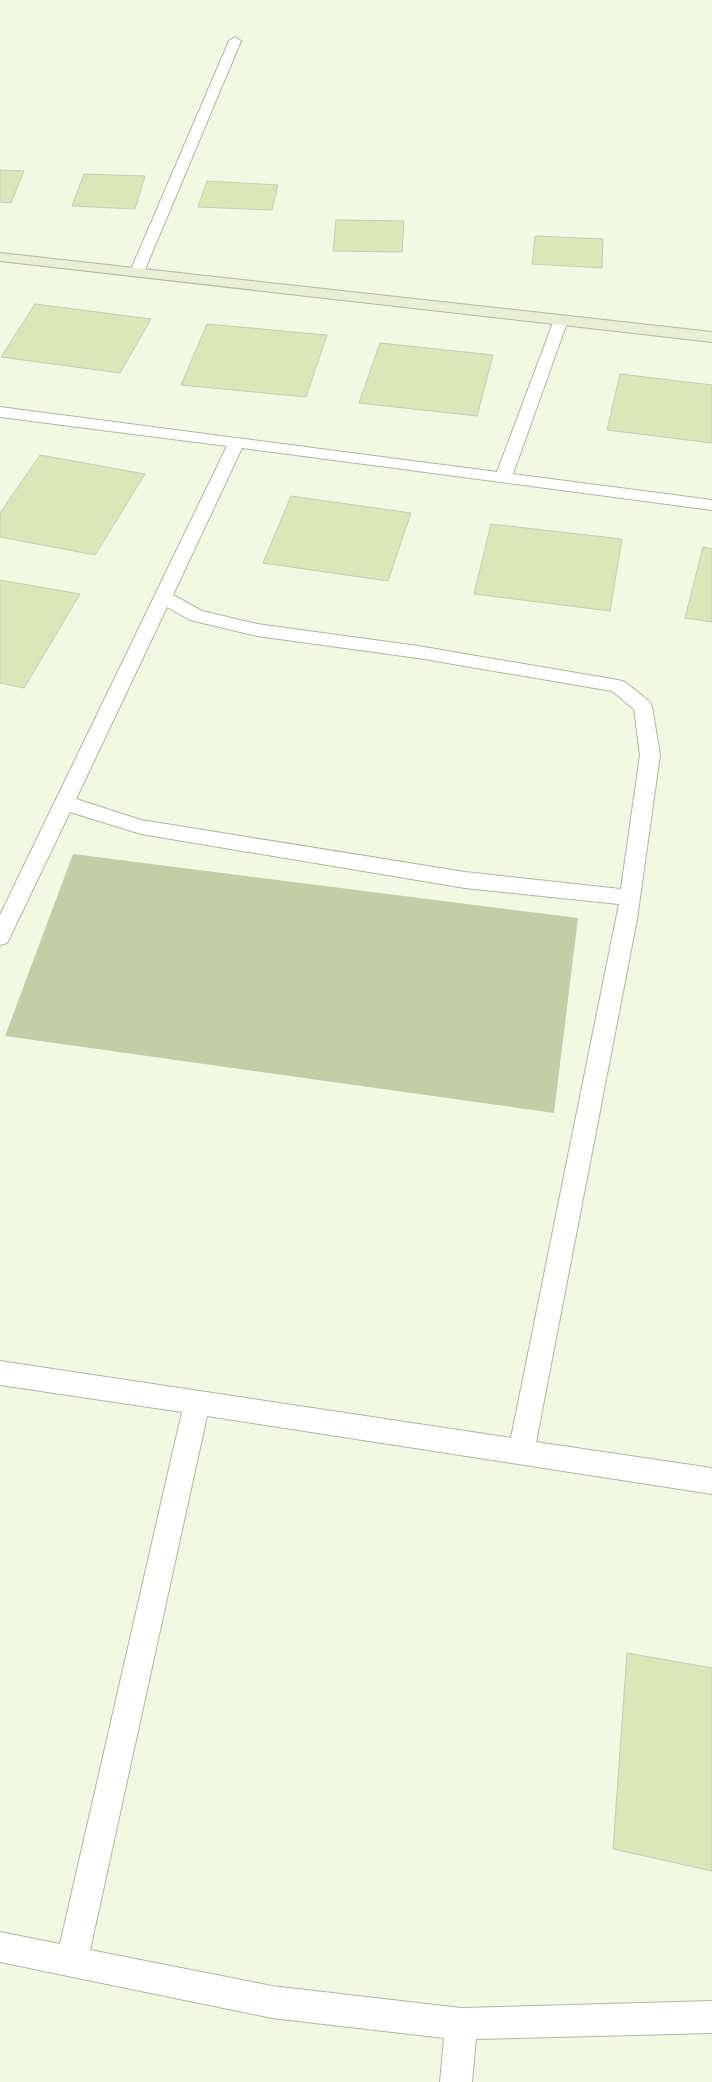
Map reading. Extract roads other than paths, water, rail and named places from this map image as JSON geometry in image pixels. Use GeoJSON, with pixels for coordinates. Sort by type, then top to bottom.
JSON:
{"type":"FeatureCollection","features":[{"type":"Feature","properties":{"kind":"street"},"geometry":{"type":"LineString","coordinates":[[137,272],[235,41]]}},
{"type":"Feature","properties":{"kind":"street"},"geometry":{"type":"LineString","coordinates":[[0,256],[712,337]]}},
{"type":"Feature","properties":{"kind":"street"},"geometry":{"type":"LineString","coordinates":[[503,479],[561,320]]}},
{"type":"Feature","properties":{"kind":"street"},"geometry":{"type":"LineString","coordinates":[[0,412],[503,479],[712,505]]}},
{"type":"Feature","properties":{"kind":"street"},"geometry":{"type":"LineString","coordinates":[[0,937],[236,444]]}},
{"type":"Feature","properties":{"kind":"street"},"geometry":{"type":"LineString","coordinates":[[163,597],[196,616],[257,630],[418,652],[618,686],[643,707],[650,754],[630,898],[522,1452]]}},
{"type":"Feature","properties":{"kind":"street"},"geometry":{"type":"LineString","coordinates":[[64,803],[149,829],[465,880],[630,898]]}},
{"type":"Feature","properties":{"kind":"street"},"geometry":{"type":"LineString","coordinates":[[0,1373],[712,1481]]}},
{"type":"Feature","properties":{"kind":"street"},"geometry":{"type":"LineString","coordinates":[[72,1961],[197,1403]]}},
{"type":"Feature","properties":{"kind":"street"},"geometry":{"type":"LineString","coordinates":[[0,1946],[272,2002],[462,2024],[712,2017]]}},
{"type":"Feature","properties":{"kind":"street"},"geometry":{"type":"LineString","coordinates":[[456,2082],[462,2024]]}}]}
